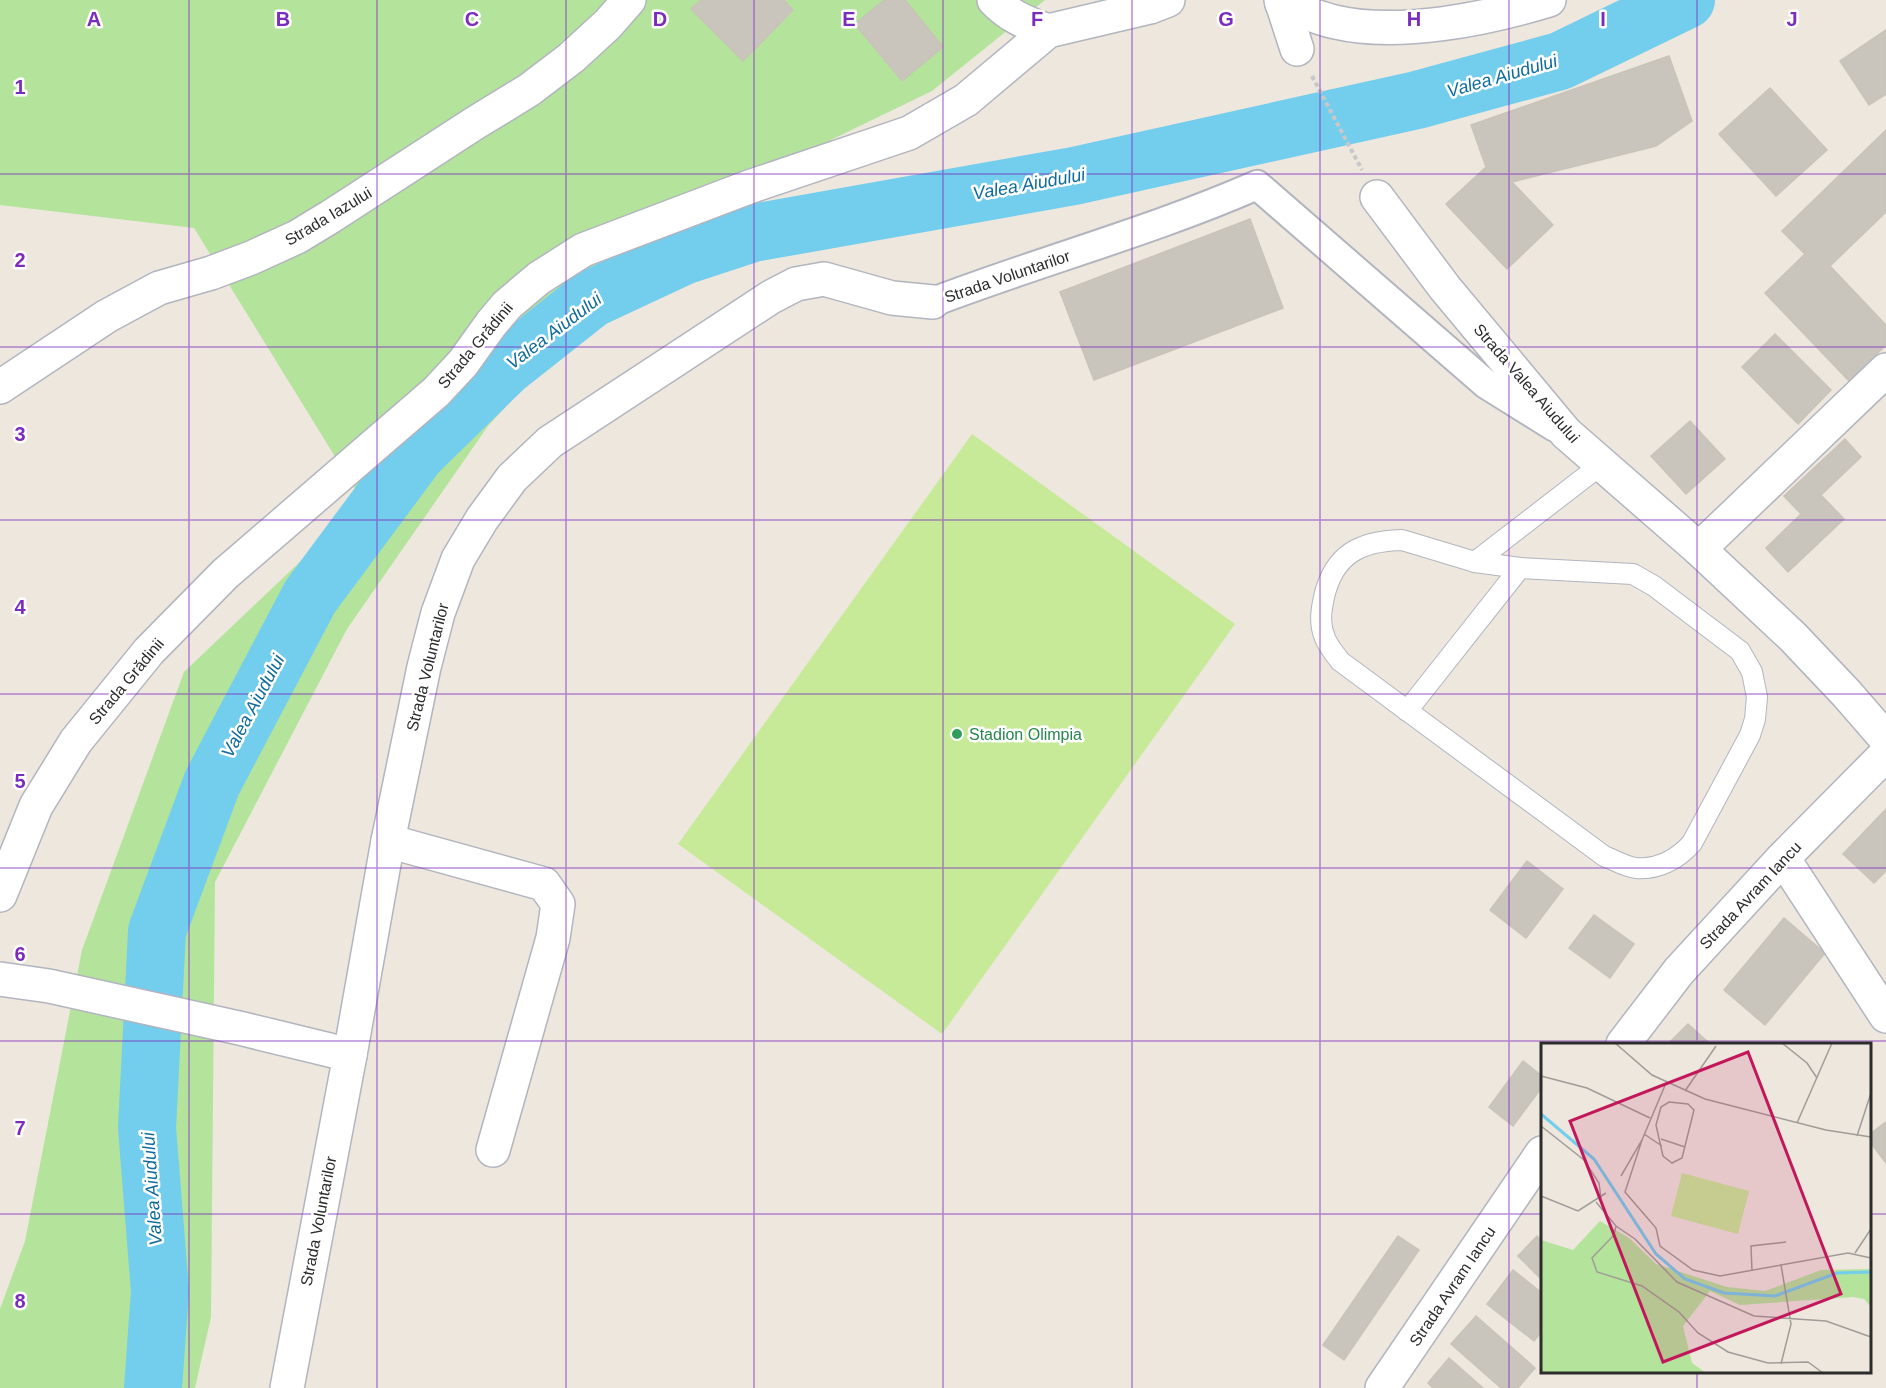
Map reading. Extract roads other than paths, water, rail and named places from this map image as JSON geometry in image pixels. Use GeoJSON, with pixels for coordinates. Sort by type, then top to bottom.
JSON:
{"type":"FeatureCollection","features":[{"type":"Feature","properties":{"kind":"street","name":"Strada Iazului"},"geometry":{"type":"LineString","coordinates":[[0,387],[107,316],[159,288],[211,273],[251,258],[297,237],[330,217],[529,90],[571,58],[608,24],[629,0]]}},
{"type":"Feature","properties":{"kind":"street"},"geometry":{"type":"LineString","coordinates":[[994,0],[1018,20],[1048,32],[1150,7],[1168,0]]}},
{"type":"Feature","properties":{"kind":"street"},"geometry":{"type":"LineString","coordinates":[[1282,2],[1335,22],[1384,28],[1453,22],[1518,9],[1549,0]]}},
{"type":"Feature","properties":{"kind":"street"},"geometry":{"type":"LineString","coordinates":[[1282,2],[1297,49]]}},
{"type":"Feature","properties":{"kind":"street","name":"Strada Grădinii"},"geometry":{"type":"LineString","coordinates":[[0,895],[36,806],[76,741],[149,651],[225,574],[436,392],[463,363],[507,305],[539,278],[583,250],[631,231],[748,187],[909,134],[966,100],[1048,32]]}},
{"type":"Feature","properties":{"kind":"street","name":"Strada Voluntarilor"},"geometry":{"type":"LineString","coordinates":[[287,1388],[388,841],[424,667],[438,613],[458,559],[482,519],[512,478],[550,442],[753,309],[796,284],[824,279],[891,298],[933,302],[1213,204],[1257,185],[1486,384],[1566,433]]}},
{"type":"Feature","properties":{"kind":"street","name":"Strada Valea Aiudului"},"geometry":{"type":"LineString","coordinates":[[1377,197],[1445,288],[1566,433],[1699,549],[1793,637],[1886,739]]}},
{"type":"Feature","properties":{"kind":"street"},"geometry":{"type":"LineString","coordinates":[[1699,549],[1886,370]]}},
{"type":"Feature","properties":{"kind":"street","name":"Strada Avram Iancu"},"geometry":{"type":"LineString","coordinates":[[1624,1043],[1679,971],[1783,858],[1886,754]]}},
{"type":"Feature","properties":{"kind":"street"},"geometry":{"type":"LineString","coordinates":[[388,841],[544,884],[558,904],[553,938],[493,1150]]}},
{"type":"Feature","properties":{"kind":"street"},"geometry":{"type":"LineString","coordinates":[[1783,858],[1886,1016]]}},
{"type":"Feature","properties":{"kind":"street"},"geometry":{"type":"LineString","coordinates":[[0,979],[49,986],[350,1055]]}},
{"type":"Feature","properties":{"kind":"street","name":"Strada Avram Iancu"},"geometry":{"type":"LineString","coordinates":[[1382,1388],[1541,1154]]}},
{"type":"Feature","properties":{"kind":"lane"},"geometry":{"type":"LineString","coordinates":[[1475,562],[1602,464]]}},
{"type":"Feature","properties":{"kind":"lane"},"geometry":{"type":"LineString","coordinates":[[1402,540],[1475,562],[1520,568],[1633,574],[1654,586],[1740,651],[1752,672],[1757,697],[1755,719],[1750,735],[1692,843],[1683,853],[1663,865],[1635,868],[1604,856],[1340,661],[1325,638],[1320,614],[1328,580],[1346,556],[1360,547],[1380,541],[1402,540]]}},
{"type":"Feature","properties":{"kind":"lane"},"geometry":{"type":"LineString","coordinates":[[1407,711],[1520,568]]}},
{"type":"Feature","properties":{"kind":"waterway","name":"Valea Aiudului"},"geometry":{"type":"LineString","coordinates":[[153,1388],[160,1291],[147,1128],[157,931],[212,783],[310,597],[417,453],[505,367],[591,299],[683,256],[753,233],[1074,176],[1417,100],[1560,61],[1686,0]]}},
{"type":"Feature","properties":{"kind":"place","name":"Stadion Olimpia"},"geometry":{"type":"Point","coordinates":[957,734]}}]}
